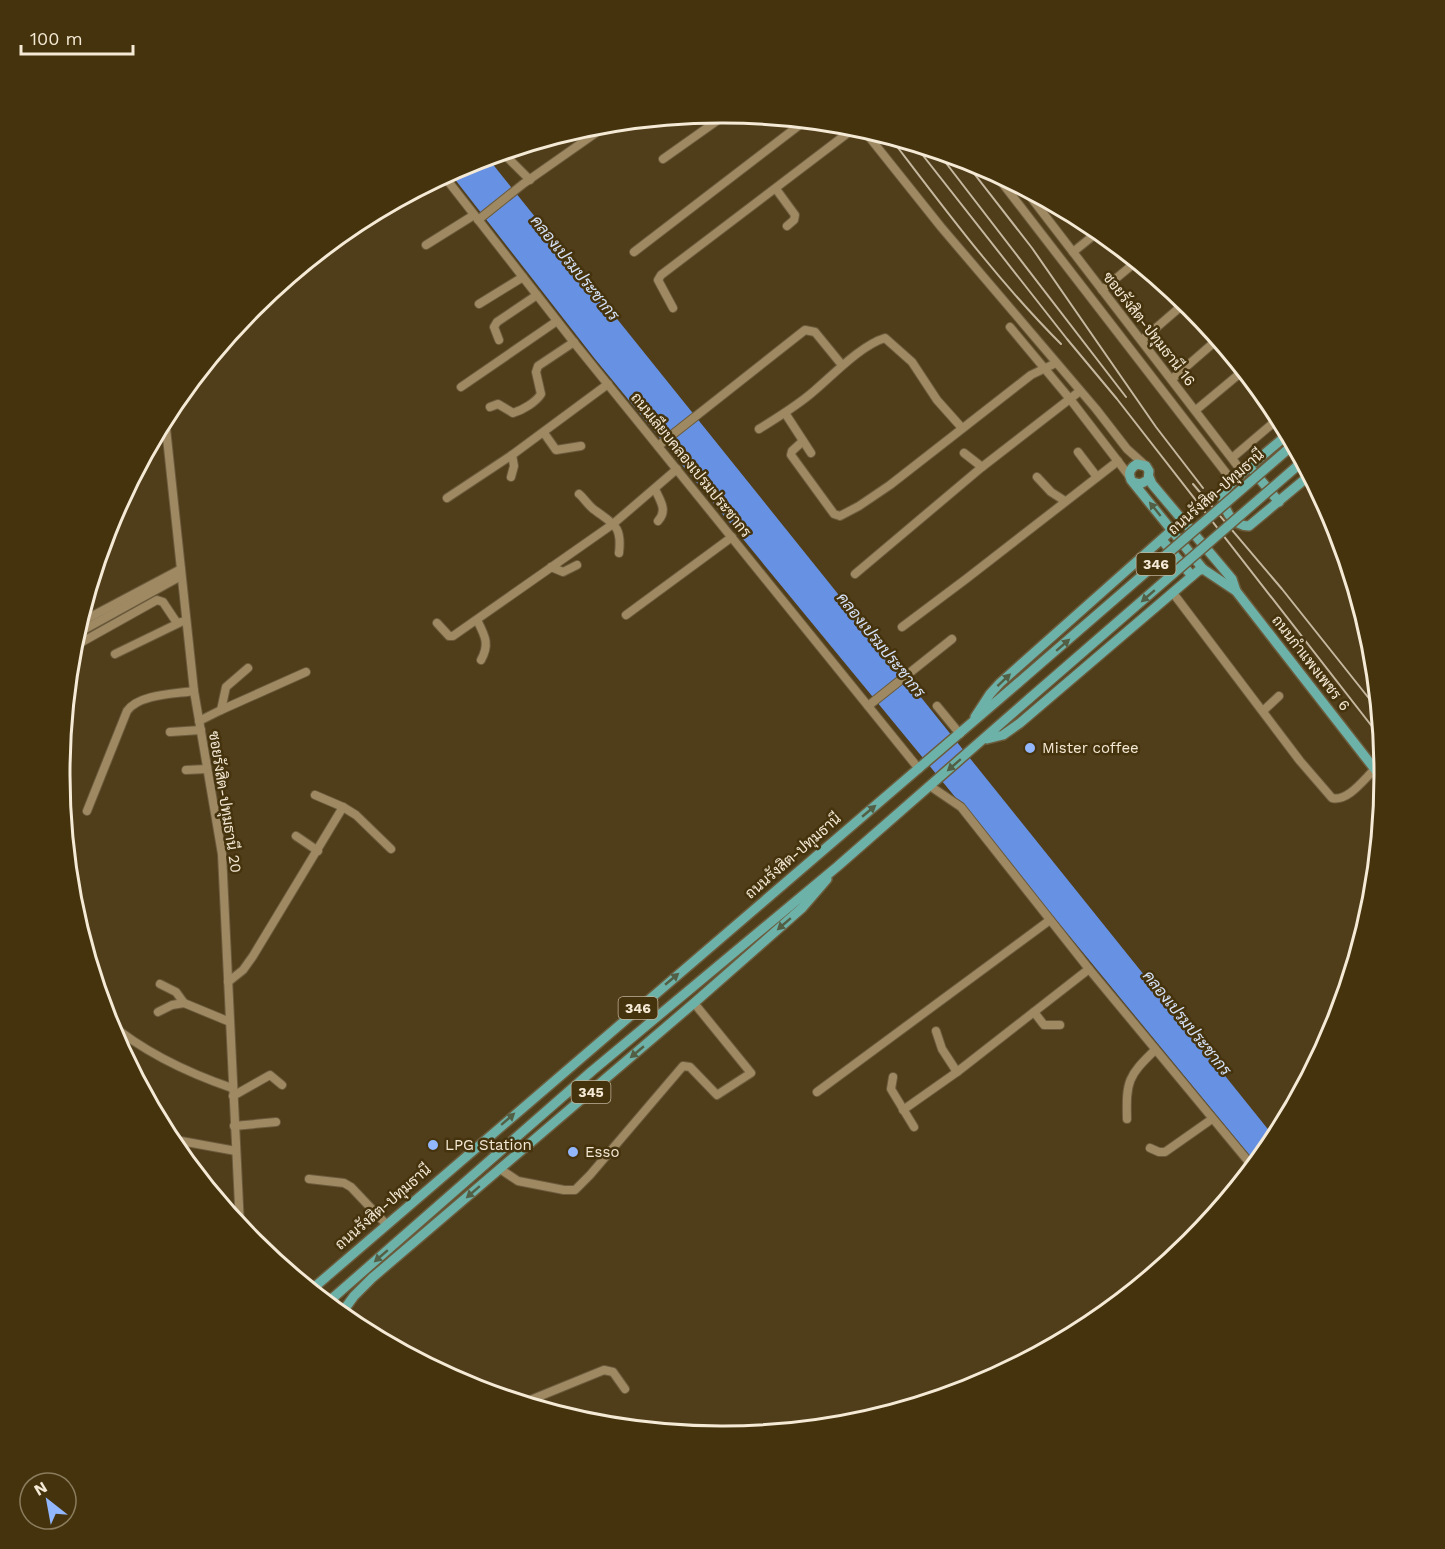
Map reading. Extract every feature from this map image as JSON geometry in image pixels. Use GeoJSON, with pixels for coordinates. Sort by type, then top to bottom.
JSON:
{"type":"FeatureCollection","features":[{"type":"Feature","properties":{"kind":"main road"},"geometry":{"type":"LineString","coordinates":[[1282,439],[1225,491],[1223,502],[1230,517],[1243,526],[1249,526],[1304,480]]}},
{"type":"Feature","properties":{"kind":"main road","name":"ถนนรังสิต-ปทุมธานี"},"geometry":{"type":"LineString","coordinates":[[317,1285],[1288,449]]}},
{"type":"Feature","properties":{"kind":"main road"},"geometry":{"type":"LineString","coordinates":[[1137,464],[1146,466],[1149,471],[1149,477],[1143,483],[1132,476],[1137,464]]}},
{"type":"Feature","properties":{"kind":"main road","name":"346"},"geometry":{"type":"LineString","coordinates":[[333,1297],[592,1071],[838,866],[1297,467]]}},
{"type":"Feature","properties":{"kind":"main road"},"geometry":{"type":"LineString","coordinates":[[1247,470],[1279,502]]}},
{"type":"Feature","properties":{"kind":"main road","name":"ถนนกำแพงเพชร 6"},"geometry":{"type":"LineString","coordinates":[[1132,476],[1203,569],[1236,591],[1374,768]]}},
{"type":"Feature","properties":{"kind":"main road","name":"ถนนกำแพงเพชร 6"},"geometry":{"type":"LineString","coordinates":[[1149,477],[1152,484],[1232,579],[1236,591]]}},
{"type":"Feature","properties":{"kind":"main road"},"geometry":{"type":"LineString","coordinates":[[969,726],[1000,683],[1172,530]]}},
{"type":"Feature","properties":{"kind":"main road"},"geometry":{"type":"LineString","coordinates":[[1162,540],[1192,576]]}},
{"type":"Feature","properties":{"kind":"main road"},"geometry":{"type":"LineString","coordinates":[[984,740],[1003,735],[1020,723],[1203,569]]}},
{"type":"Feature","properties":{"kind":"main road","name":"345"},"geometry":{"type":"LineString","coordinates":[[346,1307],[372,1278],[694,1004],[814,897],[838,866]]}},
{"type":"Feature","properties":{"kind":"main road"},"geometry":{"type":"LineString","coordinates":[[321,1288],[352,1253]]}},
{"type":"Feature","properties":{"kind":"street"},"geometry":{"type":"LineString","coordinates":[[663,159],[714,122]]}},
{"type":"Feature","properties":{"kind":"street"},"geometry":{"type":"LineString","coordinates":[[634,252],[797,127]]}},
{"type":"Feature","properties":{"kind":"street"},"geometry":{"type":"LineString","coordinates":[[673,308],[658,280],[660,275],[846,134]]}},
{"type":"Feature","properties":{"kind":"street"},"geometry":{"type":"LineString","coordinates":[[426,245],[478,217],[592,136]]}},
{"type":"Feature","properties":{"kind":"street"},"geometry":{"type":"LineString","coordinates":[[872,140],[941,227],[1080,391],[1126,450],[1146,466]]}},
{"type":"Feature","properties":{"kind":"street"},"geometry":{"type":"LineString","coordinates":[[508,159],[526,182]]}},
{"type":"Feature","properties":{"kind":"street","name":"ถนนเลียบคลองเปรมประชากร"},"geometry":{"type":"LineString","coordinates":[[450,183],[557,321],[869,706],[921,766]]}},
{"type":"Feature","properties":{"kind":"street"},"geometry":{"type":"LineString","coordinates":[[1006,188],[1233,482]]}},
{"type":"Feature","properties":{"kind":"street"},"geometry":{"type":"LineString","coordinates":[[776,189],[795,215],[794,220],[787,226]]}},
{"type":"Feature","properties":{"kind":"street","name":"ซอยรังสิต-ปทุมธานี 16"},"geometry":{"type":"LineString","coordinates":[[1043,207],[1073,252],[1232,458],[1247,470]]}},
{"type":"Feature","properties":{"kind":"street"},"geometry":{"type":"LineString","coordinates":[[1073,252],[1092,237]]}},
{"type":"Feature","properties":{"kind":"street"},"geometry":{"type":"LineString","coordinates":[[1102,290],[1130,266]]}},
{"type":"Feature","properties":{"kind":"street"},"geometry":{"type":"LineString","coordinates":[[479,304],[523,277]]}},
{"type":"Feature","properties":{"kind":"street"},"geometry":{"type":"LineString","coordinates":[[499,340],[494,327],[497,322],[537,295]]}},
{"type":"Feature","properties":{"kind":"street"},"geometry":{"type":"LineString","coordinates":[[1142,340],[1179,309]]}},
{"type":"Feature","properties":{"kind":"street"},"geometry":{"type":"LineString","coordinates":[[461,387],[557,321]]}},
{"type":"Feature","properties":{"kind":"street"},"geometry":{"type":"LineString","coordinates":[[1010,327],[1132,476]]}},
{"type":"Feature","properties":{"kind":"street"},"geometry":{"type":"LineString","coordinates":[[659,445],[805,330],[815,332],[842,365]]}},
{"type":"Feature","properties":{"kind":"street"},"geometry":{"type":"LineString","coordinates":[[759,429],[813,392],[842,365],[885,338],[912,362],[937,400],[962,428]]}},
{"type":"Feature","properties":{"kind":"street"},"geometry":{"type":"LineString","coordinates":[[490,407],[498,405],[513,413],[538,398],[541,394],[536,372],[538,366],[574,342]]}},
{"type":"Feature","properties":{"kind":"street"},"geometry":{"type":"LineString","coordinates":[[1172,379],[1212,344]]}},
{"type":"Feature","properties":{"kind":"street"},"geometry":{"type":"LineString","coordinates":[[802,441],[791,455],[834,514],[840,516],[859,506],[890,484],[1032,375],[1056,363]]}},
{"type":"Feature","properties":{"kind":"street"},"geometry":{"type":"LineString","coordinates":[[1196,410],[1238,375]]}},
{"type":"Feature","properties":{"kind":"street"},"geometry":{"type":"LineString","coordinates":[[447,498],[544,433],[608,384]]}},
{"type":"Feature","properties":{"kind":"street"},"geometry":{"type":"LineString","coordinates":[[855,574],[982,467],[1080,391]]}},
{"type":"Feature","properties":{"kind":"street"},"geometry":{"type":"LineString","coordinates":[[785,413],[811,453]]}},
{"type":"Feature","properties":{"kind":"street"},"geometry":{"type":"LineString","coordinates":[[1232,458],[1272,423]]}},
{"type":"Feature","properties":{"kind":"street"},"geometry":{"type":"LineString","coordinates":[[544,433],[556,450],[581,446]]}},
{"type":"Feature","properties":{"kind":"street","name":"ซอยรังสิต-ปทุมธานี 20"},"geometry":{"type":"LineString","coordinates":[[167,434],[194,691],[222,854],[239,1212]]}},
{"type":"Feature","properties":{"kind":"street"},"geometry":{"type":"LineString","coordinates":[[1126,450],[1132,476]]}},
{"type":"Feature","properties":{"kind":"street"},"geometry":{"type":"LineString","coordinates":[[1078,452],[1097,477]]}},
{"type":"Feature","properties":{"kind":"street"},"geometry":{"type":"LineString","coordinates":[[964,453],[982,467]]}},
{"type":"Feature","properties":{"kind":"street"},"geometry":{"type":"LineString","coordinates":[[511,477],[514,466],[512,455]]}},
{"type":"Feature","properties":{"kind":"street"},"geometry":{"type":"LineString","coordinates":[[902,627],[1118,461]]}},
{"type":"Feature","properties":{"kind":"street"},"geometry":{"type":"LineString","coordinates":[[437,623],[451,637],[613,524],[677,469]]}},
{"type":"Feature","properties":{"kind":"street"},"geometry":{"type":"LineString","coordinates":[[1038,477],[1051,492],[1065,501]]}},
{"type":"Feature","properties":{"kind":"street"},"geometry":{"type":"LineString","coordinates":[[655,489],[664,509],[663,516],[658,521]]}},
{"type":"Feature","properties":{"kind":"street"},"geometry":{"type":"LineString","coordinates":[[579,494],[594,510],[613,524],[620,536],[619,553]]}},
{"type":"Feature","properties":{"kind":"street"},"geometry":{"type":"LineString","coordinates":[[626,615],[732,537]]}},
{"type":"Feature","properties":{"kind":"street"},"geometry":{"type":"LineString","coordinates":[[551,567],[563,572],[577,566]]}},
{"type":"Feature","properties":{"kind":"street"},"geometry":{"type":"LineString","coordinates":[[90,619],[181,573]]}},
{"type":"Feature","properties":{"kind":"street"},"geometry":{"type":"LineString","coordinates":[[1173,593],[1304,767],[1332,798],[1338,799],[1346,796],[1374,770]]}},
{"type":"Feature","properties":{"kind":"street"},"geometry":{"type":"LineString","coordinates":[[84,642],[157,600],[163,602],[177,623]]}},
{"type":"Feature","properties":{"kind":"street"},"geometry":{"type":"LineString","coordinates":[[88,625],[102,615]]}},
{"type":"Feature","properties":{"kind":"street"},"geometry":{"type":"LineString","coordinates":[[115,654],[185,620]]}},
{"type":"Feature","properties":{"kind":"street"},"geometry":{"type":"LineString","coordinates":[[477,620],[486,643],[486,650],[481,660]]}},
{"type":"Feature","properties":{"kind":"street"},"geometry":{"type":"LineString","coordinates":[[869,706],[952,639]]}},
{"type":"Feature","properties":{"kind":"street"},"geometry":{"type":"LineString","coordinates":[[221,711],[226,687],[248,668]]}},
{"type":"Feature","properties":{"kind":"street"},"geometry":{"type":"LineString","coordinates":[[170,732],[200,725],[221,711],[306,672]]}},
{"type":"Feature","properties":{"kind":"street"},"geometry":{"type":"LineString","coordinates":[[87,811],[132,704],[146,699],[194,691]]}},
{"type":"Feature","properties":{"kind":"street"},"geometry":{"type":"LineString","coordinates":[[1263,711],[1279,696]]}},
{"type":"Feature","properties":{"kind":"street"},"geometry":{"type":"LineString","coordinates":[[938,706],[958,735]]}},
{"type":"Feature","properties":{"kind":"street"},"geometry":{"type":"LineString","coordinates":[[186,770],[207,769]]}},
{"type":"Feature","properties":{"kind":"street"},"geometry":{"type":"LineString","coordinates":[[934,783],[961,807],[1089,969],[1248,1161]]}},
{"type":"Feature","properties":{"kind":"street"},"geometry":{"type":"LineString","coordinates":[[315,795],[356,815],[391,849]]}},
{"type":"Feature","properties":{"kind":"street"},"geometry":{"type":"LineString","coordinates":[[228,982],[243,970],[254,956],[343,807]]}},
{"type":"Feature","properties":{"kind":"street"},"geometry":{"type":"LineString","coordinates":[[296,837],[318,851]]}},
{"type":"Feature","properties":{"kind":"street"},"geometry":{"type":"LineString","coordinates":[[817,1092],[1050,920]]}},
{"type":"Feature","properties":{"kind":"street"},"geometry":{"type":"LineString","coordinates":[[903,1110],[957,1072],[1089,969]]}},
{"type":"Feature","properties":{"kind":"street"},"geometry":{"type":"LineString","coordinates":[[160,984],[176,992],[184,1003],[230,1022]]}},
{"type":"Feature","properties":{"kind":"street"},"geometry":{"type":"LineString","coordinates":[[158,1012],[172,1005],[184,1003]]}},
{"type":"Feature","properties":{"kind":"street"},"geometry":{"type":"LineString","coordinates":[[500,1168],[518,1181],[575,1190],[683,1066],[690,1067],[717,1095],[751,1073],[694,1004]]}},
{"type":"Feature","properties":{"kind":"street"},"geometry":{"type":"LineString","coordinates":[[1034,1012],[1044,1025],[1060,1025]]}},
{"type":"Feature","properties":{"kind":"street"},"geometry":{"type":"LineString","coordinates":[[936,1031],[942,1049],[957,1072]]}},
{"type":"Feature","properties":{"kind":"street"},"geometry":{"type":"LineString","coordinates":[[125,1034],[196,1075],[232,1092],[270,1075],[282,1084]]}},
{"type":"Feature","properties":{"kind":"street"},"geometry":{"type":"LineString","coordinates":[[1127,1119],[1127,1086],[1130,1078],[1155,1050]]}},
{"type":"Feature","properties":{"kind":"street"},"geometry":{"type":"LineString","coordinates":[[892,1077],[891,1089],[914,1127]]}},
{"type":"Feature","properties":{"kind":"street"},"geometry":{"type":"LineString","coordinates":[[1150,1148],[1165,1152],[1212,1119]]}},
{"type":"Feature","properties":{"kind":"street"},"geometry":{"type":"LineString","coordinates":[[234,1126],[276,1122]]}},
{"type":"Feature","properties":{"kind":"street"},"geometry":{"type":"LineString","coordinates":[[183,1141],[236,1150]]}},
{"type":"Feature","properties":{"kind":"street"},"geometry":{"type":"LineString","coordinates":[[309,1179],[344,1183],[351,1187],[386,1224]]}},
{"type":"Feature","properties":{"kind":"street"},"geometry":{"type":"LineString","coordinates":[[535,1398],[604,1370],[613,1372],[625,1389]]}},
{"type":"Feature","properties":{"kind":"water","name":"คลองเปรมประชากร"},"geometry":{"type":"Polygon","coordinates":[[[493,164],[1269,1130],[1251,1157],[595,359],[456,180],[493,164]]]}},
{"type":"Feature","properties":{"kind":"railway"},"geometry":{"type":"LineString","coordinates":[[897,147],[993,269],[1061,344]]}},
{"type":"Feature","properties":{"kind":"railway"},"geometry":{"type":"LineString","coordinates":[[922,154],[1117,399],[1373,727]]}},
{"type":"Feature","properties":{"kind":"railway"},"geometry":{"type":"LineString","coordinates":[[945,162],[1126,397]]}},
{"type":"Feature","properties":{"kind":"railway"},"geometry":{"type":"LineString","coordinates":[[973,173],[1032,248],[1156,427],[1203,488]]}},
{"type":"Feature","properties":{"kind":"railway"},"geometry":{"type":"LineString","coordinates":[[1193,484],[1282,589],[1370,700]]}},
{"type":"Feature","properties":{"kind":"place","name":"Mister coffee"},"geometry":{"type":"Point","coordinates":[1030,748]}},
{"type":"Feature","properties":{"kind":"place","name":"LPG Station"},"geometry":{"type":"Point","coordinates":[433,1145]}},
{"type":"Feature","properties":{"kind":"place","name":"Esso"},"geometry":{"type":"Point","coordinates":[573,1152]}}]}
